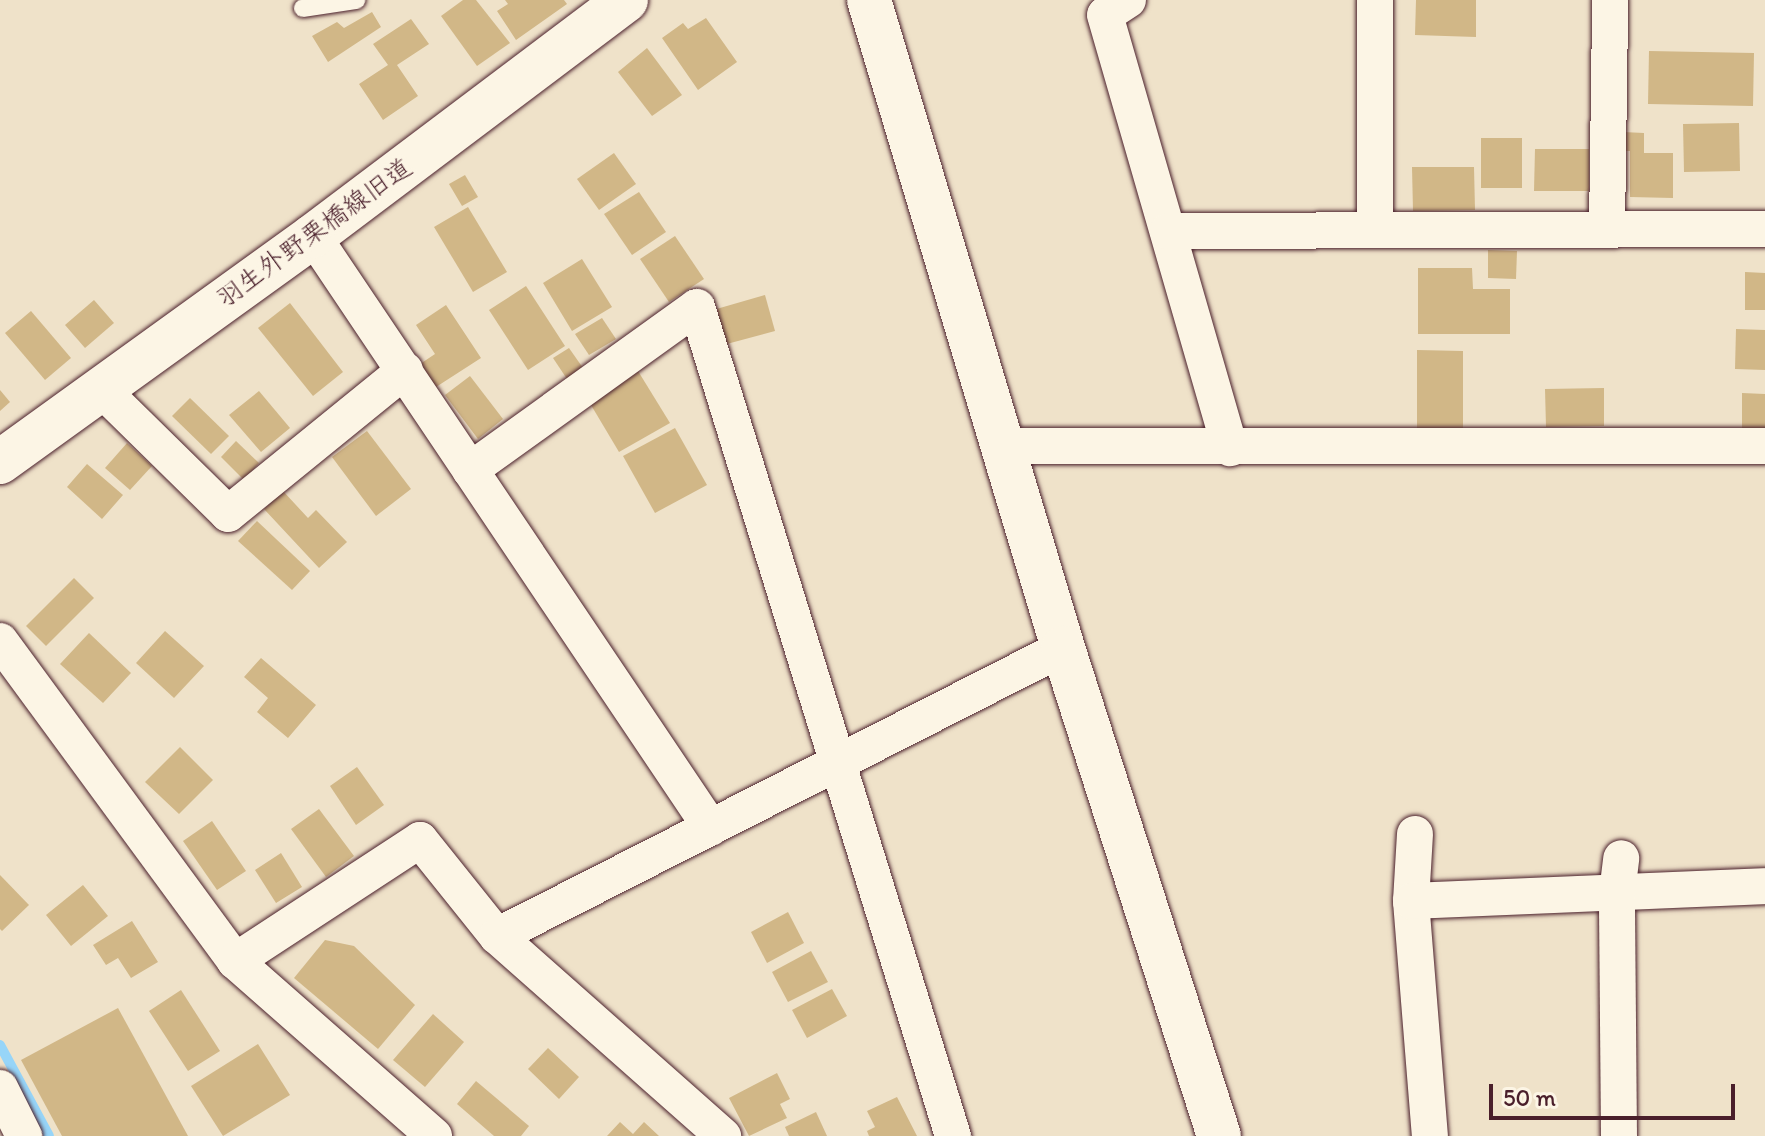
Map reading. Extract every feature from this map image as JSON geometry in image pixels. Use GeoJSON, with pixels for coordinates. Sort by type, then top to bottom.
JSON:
{"type":"FeatureCollection","features":[{"type":"Feature","properties":{"kind":"street","name":"羽生外野栗橋線旧道"},"geometry":{"type":"LineString","coordinates":[[0,462],[313,236],[626,0]]}},
{"type":"Feature","properties":{"kind":"street"},"geometry":{"type":"LineString","coordinates":[[869,0],[1063,648],[1219,1136]]}},
{"type":"Feature","properties":{"kind":"street"},"geometry":{"type":"LineString","coordinates":[[1128,0],[1105,15],[1230,448]]}},
{"type":"Feature","properties":{"kind":"street"},"geometry":{"type":"LineString","coordinates":[[1375,0],[1375,230]]}},
{"type":"Feature","properties":{"kind":"street"},"geometry":{"type":"LineString","coordinates":[[1607,229],[1610,0]]}},
{"type":"Feature","properties":{"kind":"street"},"geometry":{"type":"LineString","coordinates":[[1168,231],[1765,229]]}},
{"type":"Feature","properties":{"kind":"street"},"geometry":{"type":"LineString","coordinates":[[313,236],[711,828]]}},
{"type":"Feature","properties":{"kind":"street"},"geometry":{"type":"LineString","coordinates":[[470,470],[697,307],[953,1136]]}},
{"type":"Feature","properties":{"kind":"street"},"geometry":{"type":"LineString","coordinates":[[101,389],[228,514],[405,370]]}},
{"type":"Feature","properties":{"kind":"street"},"geometry":{"type":"LineString","coordinates":[[1003,446],[1765,446]]}},
{"type":"Feature","properties":{"kind":"street"},"geometry":{"type":"LineString","coordinates":[[0,641],[235,961],[434,1136]]}},
{"type":"Feature","properties":{"kind":"street"},"geometry":{"type":"LineString","coordinates":[[497,936],[1063,648]]}},
{"type":"Feature","properties":{"kind":"street"},"geometry":{"type":"LineString","coordinates":[[1415,834],[1411,901],[1430,1136]]}},
{"type":"Feature","properties":{"kind":"street"},"geometry":{"type":"LineString","coordinates":[[235,961],[420,840],[497,936],[723,1136]]}},
{"type":"Feature","properties":{"kind":"street"},"geometry":{"type":"LineString","coordinates":[[1411,901],[1619,875],[1765,886]]}},
{"type":"Feature","properties":{"kind":"street"},"geometry":{"type":"LineString","coordinates":[[1619,875],[1619,1136]]}},
{"type":"Feature","properties":{"kind":"street"},"geometry":{"type":"LineString","coordinates":[[0,1088],[24,1136]]}},
{"type":"Feature","properties":{"kind":"lane"},"geometry":{"type":"LineString","coordinates":[[303,8],[356,0]]}},
{"type":"Feature","properties":{"kind":"building"},"geometry":{"type":"Polygon","coordinates":[[[463,0],[476,0],[510,43],[477,66],[441,16],[463,0]]]}},
{"type":"Feature","properties":{"kind":"building"},"geometry":{"type":"Polygon","coordinates":[[[505,0],[564,0],[567,4],[516,40],[497,11],[508,4],[505,0]]]}},
{"type":"Feature","properties":{"kind":"building"},"geometry":{"type":"Polygon","coordinates":[[[1416,0],[1476,0],[1476,37],[1415,35],[1416,0]]]}},
{"type":"Feature","properties":{"kind":"building"},"geometry":{"type":"Polygon","coordinates":[[[372,12],[381,27],[328,62],[312,36],[337,22],[344,28],[372,12]]]}},
{"type":"Feature","properties":{"kind":"building"},"geometry":{"type":"Polygon","coordinates":[[[706,18],[737,62],[698,90],[662,38],[683,23],[688,29],[706,18]]]}},
{"type":"Feature","properties":{"kind":"building"},"geometry":{"type":"Polygon","coordinates":[[[411,19],[429,44],[397,65],[418,96],[383,120],[359,84],[388,65],[373,44],[411,19]]]}},
{"type":"Feature","properties":{"kind":"building"},"geometry":{"type":"Polygon","coordinates":[[[647,48],[682,95],[652,116],[618,72],[647,48]]]}},
{"type":"Feature","properties":{"kind":"building"},"geometry":{"type":"Polygon","coordinates":[[[1649,51],[1754,53],[1753,106],[1648,104],[1649,51]]]}},
{"type":"Feature","properties":{"kind":"building"},"geometry":{"type":"Polygon","coordinates":[[[1739,123],[1740,171],[1684,172],[1683,124],[1739,123]]]}},
{"type":"Feature","properties":{"kind":"building"},"geometry":{"type":"Polygon","coordinates":[[[1623,132],[1644,133],[1644,153],[1673,153],[1673,198],[1630,197],[1630,151],[1623,151],[1623,132]]]}},
{"type":"Feature","properties":{"kind":"building"},"geometry":{"type":"Polygon","coordinates":[[[1481,138],[1522,138],[1522,188],[1481,188],[1481,138]]]}},
{"type":"Feature","properties":{"kind":"building"},"geometry":{"type":"Polygon","coordinates":[[[1535,149],[1589,149],[1589,191],[1534,191],[1535,149]]]}},
{"type":"Feature","properties":{"kind":"building"},"geometry":{"type":"Polygon","coordinates":[[[614,153],[636,184],[599,210],[577,179],[614,153]]]}},
{"type":"Feature","properties":{"kind":"building"},"geometry":{"type":"Polygon","coordinates":[[[1412,167],[1474,167],[1475,210],[1413,211],[1412,167]]]}},
{"type":"Feature","properties":{"kind":"building"},"geometry":{"type":"Polygon","coordinates":[[[465,175],[478,197],[462,206],[449,184],[465,175]]]}},
{"type":"Feature","properties":{"kind":"building"},"geometry":{"type":"Polygon","coordinates":[[[639,192],[666,232],[632,255],[604,214],[639,192]]]}},
{"type":"Feature","properties":{"kind":"building"},"geometry":{"type":"Polygon","coordinates":[[[468,207],[507,272],[473,292],[434,227],[468,207]]]}},
{"type":"Feature","properties":{"kind":"building"},"geometry":{"type":"Polygon","coordinates":[[[675,236],[704,279],[669,302],[640,259],[675,236]]]}},
{"type":"Feature","properties":{"kind":"building"},"geometry":{"type":"Polygon","coordinates":[[[1488,250],[1517,251],[1516,279],[1488,278],[1488,250]]]}},
{"type":"Feature","properties":{"kind":"building"},"geometry":{"type":"Polygon","coordinates":[[[582,259],[612,307],[572,331],[543,283],[582,259]]]}},
{"type":"Feature","properties":{"kind":"building"},"geometry":{"type":"Polygon","coordinates":[[[1418,268],[1472,268],[1473,289],[1510,289],[1510,334],[1418,334],[1418,268]]]}},
{"type":"Feature","properties":{"kind":"building"},"geometry":{"type":"Polygon","coordinates":[[[1745,272],[1765,273],[1765,310],[1745,310],[1745,272]]]}},
{"type":"Feature","properties":{"kind":"building"},"geometry":{"type":"Polygon","coordinates":[[[526,286],[565,346],[528,370],[489,310],[526,286]]]}},
{"type":"Feature","properties":{"kind":"building"},"geometry":{"type":"Polygon","coordinates":[[[765,295],[775,331],[723,345],[713,310],[765,295]]]}},
{"type":"Feature","properties":{"kind":"building"},"geometry":{"type":"Polygon","coordinates":[[[94,300],[114,323],[85,348],[65,325],[94,300]]]}},
{"type":"Feature","properties":{"kind":"building"},"geometry":{"type":"Polygon","coordinates":[[[290,303],[343,372],[313,396],[258,328],[290,303]]]}},
{"type":"Feature","properties":{"kind":"building"},"geometry":{"type":"Polygon","coordinates":[[[446,305],[481,358],[436,387],[420,364],[435,354],[416,325],[446,305]]]}},
{"type":"Feature","properties":{"kind":"building"},"geometry":{"type":"Polygon","coordinates":[[[31,311],[71,358],[45,380],[5,333],[31,311]]]}},
{"type":"Feature","properties":{"kind":"building"},"geometry":{"type":"Polygon","coordinates":[[[602,318],[616,339],[589,355],[575,334],[602,318]]]}},
{"type":"Feature","properties":{"kind":"building"},"geometry":{"type":"Polygon","coordinates":[[[1736,329],[1765,330],[1765,370],[1735,369],[1736,329]]]}},
{"type":"Feature","properties":{"kind":"building"},"geometry":{"type":"Polygon","coordinates":[[[569,348],[583,368],[567,379],[553,358],[569,348]]]}},
{"type":"Feature","properties":{"kind":"building"},"geometry":{"type":"Polygon","coordinates":[[[1417,350],[1463,351],[1463,428],[1417,428],[1417,350]]]}},
{"type":"Feature","properties":{"kind":"building"},"geometry":{"type":"Polygon","coordinates":[[[638,371],[670,423],[619,452],[588,400],[638,371]]]}},
{"type":"Feature","properties":{"kind":"building"},"geometry":{"type":"Polygon","coordinates":[[[470,376],[503,419],[478,439],[445,395],[470,376]]]}},
{"type":"Feature","properties":{"kind":"building"},"geometry":{"type":"Polygon","coordinates":[[[1604,388],[1604,426],[1546,427],[1545,389],[1604,388]]]}},
{"type":"Feature","properties":{"kind":"building"},"geometry":{"type":"Polygon","coordinates":[[[0,390],[10,402],[0,411],[0,390]]]}},
{"type":"Feature","properties":{"kind":"building"},"geometry":{"type":"Polygon","coordinates":[[[259,391],[290,428],[261,452],[229,415],[259,391]]]}},
{"type":"Feature","properties":{"kind":"building"},"geometry":{"type":"Polygon","coordinates":[[[1742,393],[1765,394],[1765,428],[1742,428],[1742,393]]]}},
{"type":"Feature","properties":{"kind":"building"},"geometry":{"type":"Polygon","coordinates":[[[190,398],[229,436],[211,454],[172,416],[190,398]]]}},
{"type":"Feature","properties":{"kind":"building"},"geometry":{"type":"Polygon","coordinates":[[[675,428],[707,485],[655,513],[623,456],[675,428]]]}},
{"type":"Feature","properties":{"kind":"building"},"geometry":{"type":"Polygon","coordinates":[[[367,431],[411,489],[376,516],[332,457],[367,431]]]}},
{"type":"Feature","properties":{"kind":"building"},"geometry":{"type":"Polygon","coordinates":[[[236,441],[259,463],[244,480],[221,457],[236,441]]]}},
{"type":"Feature","properties":{"kind":"building"},"geometry":{"type":"Polygon","coordinates":[[[127,443],[152,466],[130,490],[105,468],[127,443]]]}},
{"type":"Feature","properties":{"kind":"building"},"geometry":{"type":"Polygon","coordinates":[[[87,464],[123,495],[102,519],[67,487],[87,464]]]}},
{"type":"Feature","properties":{"kind":"building"},"geometry":{"type":"Polygon","coordinates":[[[283,491],[308,518],[316,510],[347,542],[319,568],[264,509],[283,491]]]}},
{"type":"Feature","properties":{"kind":"building"},"geometry":{"type":"Polygon","coordinates":[[[257,521],[310,571],[292,590],[238,541],[257,521]]]}},
{"type":"Feature","properties":{"kind":"building"},"geometry":{"type":"Polygon","coordinates":[[[74,578],[94,598],[46,646],[26,626],[74,578]]]}},
{"type":"Feature","properties":{"kind":"building"},"geometry":{"type":"Polygon","coordinates":[[[165,631],[204,666],[174,698],[136,663],[165,631]]]}},
{"type":"Feature","properties":{"kind":"building"},"geometry":{"type":"Polygon","coordinates":[[[89,633],[131,673],[103,703],[60,664],[89,633]]]}},
{"type":"Feature","properties":{"kind":"building"},"geometry":{"type":"Polygon","coordinates":[[[261,658],[316,705],[288,738],[257,712],[268,698],[244,677],[261,658]]]}},
{"type":"Feature","properties":{"kind":"building"},"geometry":{"type":"Polygon","coordinates":[[[180,747],[213,780],[179,814],[145,782],[180,747]]]}},
{"type":"Feature","properties":{"kind":"building"},"geometry":{"type":"Polygon","coordinates":[[[357,767],[384,805],[356,825],[330,786],[357,767]]]}},
{"type":"Feature","properties":{"kind":"building"},"geometry":{"type":"Polygon","coordinates":[[[319,809],[354,856],[326,877],[291,829],[319,809]]]}},
{"type":"Feature","properties":{"kind":"building"},"geometry":{"type":"Polygon","coordinates":[[[212,821],[246,871],[217,890],[183,841],[212,821]]]}},
{"type":"Feature","properties":{"kind":"building"},"geometry":{"type":"Polygon","coordinates":[[[281,853],[302,887],[276,903],[255,870],[281,853]]]}},
{"type":"Feature","properties":{"kind":"building"},"geometry":{"type":"Polygon","coordinates":[[[0,875],[29,905],[2,931],[0,929],[0,875]]]}},
{"type":"Feature","properties":{"kind":"building"},"geometry":{"type":"Polygon","coordinates":[[[83,885],[108,916],[71,946],[46,915],[83,885]]]}},
{"type":"Feature","properties":{"kind":"building"},"geometry":{"type":"Polygon","coordinates":[[[788,912],[804,943],[767,963],[751,932],[788,912]]]}},
{"type":"Feature","properties":{"kind":"building"},"geometry":{"type":"Polygon","coordinates":[[[132,921],[158,962],[131,978],[118,958],[106,965],[93,945],[132,921]]]}},
{"type":"Feature","properties":{"kind":"building"},"geometry":{"type":"Polygon","coordinates":[[[325,940],[354,946],[415,1005],[378,1049],[294,978],[325,940]]]}},
{"type":"Feature","properties":{"kind":"building"},"geometry":{"type":"Polygon","coordinates":[[[811,951],[828,982],[788,1002],[772,972],[811,951]]]}},
{"type":"Feature","properties":{"kind":"building"},"geometry":{"type":"Polygon","coordinates":[[[832,989],[847,1016],[807,1038],[792,1010],[832,989]]]}},
{"type":"Feature","properties":{"kind":"building"},"geometry":{"type":"Polygon","coordinates":[[[181,990],[220,1051],[188,1071],[149,1011],[181,990]]]}},
{"type":"Feature","properties":{"kind":"building"},"geometry":{"type":"Polygon","coordinates":[[[118,1008],[188,1136],[62,1136],[21,1060],[118,1008]]]}},
{"type":"Feature","properties":{"kind":"building"},"geometry":{"type":"Polygon","coordinates":[[[433,1014],[464,1042],[425,1087],[393,1060],[433,1014]]]}},
{"type":"Feature","properties":{"kind":"building"},"geometry":{"type":"Polygon","coordinates":[[[258,1044],[290,1095],[223,1136],[191,1086],[258,1044]]]}},
{"type":"Feature","properties":{"kind":"building"},"geometry":{"type":"Polygon","coordinates":[[[548,1048],[579,1077],[559,1099],[528,1069],[548,1048]]]}},
{"type":"Feature","properties":{"kind":"building"},"geometry":{"type":"Polygon","coordinates":[[[777,1073],[790,1099],[780,1104],[787,1118],[749,1136],[729,1098],[777,1073]]]}},
{"type":"Feature","properties":{"kind":"building"},"geometry":{"type":"Polygon","coordinates":[[[476,1081],[529,1126],[521,1136],[494,1136],[457,1104],[476,1081]]]}},
{"type":"Feature","properties":{"kind":"building"},"geometry":{"type":"Polygon","coordinates":[[[897,1097],[917,1136],[869,1136],[867,1131],[875,1127],[867,1111],[897,1097]]]}},
{"type":"Feature","properties":{"kind":"building"},"geometry":{"type":"Polygon","coordinates":[[[816,1112],[827,1136],[789,1136],[785,1127],[816,1112]]]}},
{"type":"Feature","properties":{"kind":"building"},"geometry":{"type":"Polygon","coordinates":[[[620,1122],[633,1134],[644,1122],[659,1136],[607,1136],[620,1122]]]}},
{"type":"Feature","properties":{"kind":"waterway"},"geometry":{"type":"LineString","coordinates":[[0,1045],[49,1136]]}}]}
